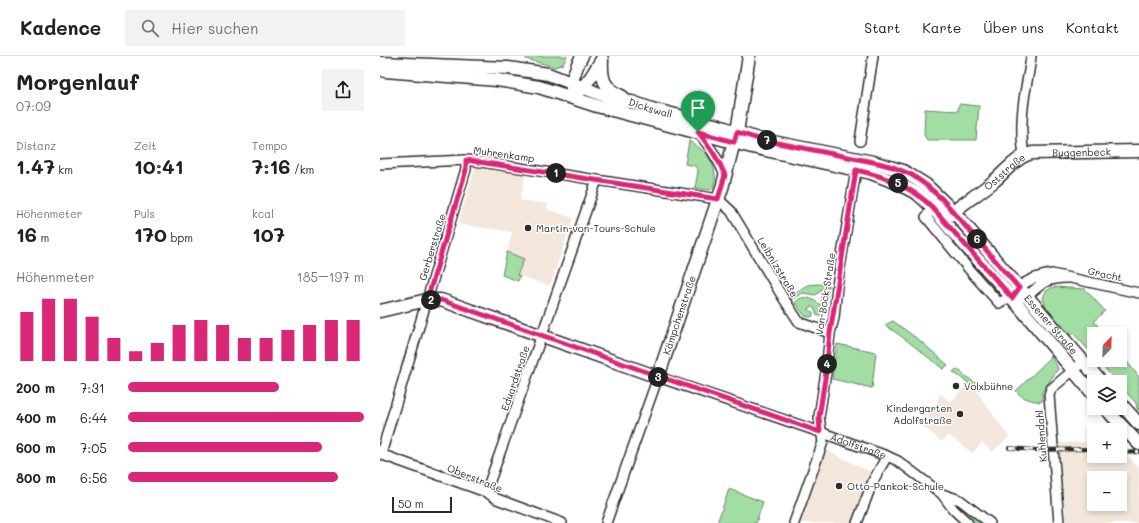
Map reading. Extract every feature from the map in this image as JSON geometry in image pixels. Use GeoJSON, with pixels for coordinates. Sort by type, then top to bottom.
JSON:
{"type":"FeatureCollection","features":[{"type":"Feature","properties":{"kind":"main road"},"geometry":{"type":"LineString","coordinates":[[582,56],[571,83],[574,97],[584,88],[603,57]]}},
{"type":"Feature","properties":{"kind":"main road","name":"Kämpchenstraße"},"geometry":{"type":"LineString","coordinates":[[658,376],[725,175],[735,137],[749,56]]}},
{"type":"Feature","properties":{"kind":"main road"},"geometry":{"type":"LineString","coordinates":[[603,57],[602,77],[606,85],[616,94],[632,102]]}},
{"type":"Feature","properties":{"kind":"main road","name":"Dickswall"},"geometry":{"type":"LineString","coordinates":[[380,63],[508,68],[548,74],[618,101],[632,102],[735,137]]}},
{"type":"Feature","properties":{"kind":"main road","name":"Dickswall"},"geometry":{"type":"LineString","coordinates":[[380,71],[497,80],[539,87],[574,97],[597,106],[698,132],[735,137],[857,164],[893,167],[912,175],[935,192],[953,212]]}},
{"type":"Feature","properties":{"kind":"main road","name":"Buggenbeck"},"geometry":{"type":"LineString","coordinates":[[1024,155],[1032,153],[1139,151]]}},
{"type":"Feature","properties":{"kind":"main road","name":"Oststraße"},"geometry":{"type":"LineString","coordinates":[[943,220],[992,183],[1024,155]]}},
{"type":"Feature","properties":{"kind":"main road","name":"Dickswall"},"geometry":{"type":"LineString","coordinates":[[857,164],[918,194],[932,207]]}},
{"type":"Feature","properties":{"kind":"main road","name":"Essener Straße"},"geometry":{"type":"LineString","coordinates":[[932,207],[1012,298],[1087,387]]}},
{"type":"Feature","properties":{"kind":"main road","name":"Essener Straße"},"geometry":{"type":"LineString","coordinates":[[953,212],[1095,375]]}},
{"type":"Feature","properties":{"kind":"main road","name":"Adolfstraße"},"geometry":{"type":"LineString","coordinates":[[380,311],[427,300],[441,300],[658,376]]}},
{"type":"Feature","properties":{"kind":"main road"},"geometry":{"type":"LineString","coordinates":[[1127,411],[1139,424]]}},
{"type":"Feature","properties":{"kind":"main road"},"geometry":{"type":"LineString","coordinates":[[1112,415],[1139,444]]}},
{"type":"Feature","properties":{"kind":"street"},"geometry":{"type":"LineString","coordinates":[[860,141],[874,56]]}},
{"type":"Feature","properties":{"kind":"street","name":"Oststraße"},"geometry":{"type":"LineString","coordinates":[[1024,155],[1021,138],[1026,86],[1030,73],[1031,56]]}},
{"type":"Feature","properties":{"kind":"street"},"geometry":{"type":"LineString","coordinates":[[698,132],[720,162],[725,175]]}},
{"type":"Feature","properties":{"kind":"street","name":"Muhrenkamp"},"geometry":{"type":"LineString","coordinates":[[380,164],[466,160],[718,199]]}},
{"type":"Feature","properties":{"kind":"street","name":"Gerberstraße"},"geometry":{"type":"LineString","coordinates":[[380,454],[466,170],[466,160]]}},
{"type":"Feature","properties":{"kind":"street","name":"Von-Bock-Straße"},"geometry":{"type":"LineString","coordinates":[[794,523],[823,442],[820,432],[819,417],[830,333],[857,164]]}},
{"type":"Feature","properties":{"kind":"street","name":"Eduardstraße"},"geometry":{"type":"LineString","coordinates":[[486,492],[597,180]]}},
{"type":"Feature","properties":{"kind":"street","name":"Leibnizstraße"},"geometry":{"type":"LineString","coordinates":[[718,199],[731,211],[782,296],[800,322],[830,333]]}},
{"type":"Feature","properties":{"kind":"street"},"geometry":{"type":"LineString","coordinates":[[932,207],[953,212]]}},
{"type":"Feature","properties":{"kind":"street","name":"Essener Straße"},"geometry":{"type":"LineString","coordinates":[[932,207],[926,217],[972,274],[999,303],[1012,298]]}},
{"type":"Feature","properties":{"kind":"street","name":"Gracht"},"geometry":{"type":"LineString","coordinates":[[1012,298],[1019,298],[1032,279],[1052,274],[1139,293]]}},
{"type":"Feature","properties":{"kind":"street","name":"Kuhlendahl"},"geometry":{"type":"LineString","coordinates":[[1059,523],[1049,395],[1051,389],[1083,362]]}},
{"type":"Feature","properties":{"kind":"street","name":"Adolfstraße"},"geometry":{"type":"LineString","coordinates":[[658,376],[820,432],[898,461],[942,494],[953,509],[968,523]]}},
{"type":"Feature","properties":{"kind":"street","name":"Kämpchenstraße"},"geometry":{"type":"LineString","coordinates":[[606,523],[658,376]]}},
{"type":"Feature","properties":{"kind":"street","name":"Oberstraße"},"geometry":{"type":"LineString","coordinates":[[380,454],[486,492],[497,499],[562,523]]}},
{"type":"Feature","properties":{"kind":"street"},"geometry":{"type":"LineString","coordinates":[[858,523],[873,480],[887,456]]}},
{"type":"Feature","properties":{"kind":"street","name":"Adolfstraße"},"geometry":{"type":"LineString","coordinates":[[942,494],[960,500],[990,523]]}},
{"type":"Feature","properties":{"kind":"shaded area","name":"Martin-von-Tours-Schule"},"geometry":{"type":"Polygon","coordinates":[[[476,165],[526,173],[520,200],[548,204],[547,209],[573,218],[550,286],[520,276],[518,281],[502,275],[512,232],[458,224],[476,165]]]}},
{"type":"Feature","properties":{"kind":"shaded area","name":"Kindergarten Adolfstraße"},"geometry":{"type":"Polygon","coordinates":[[[968,383],[978,390],[977,392],[1009,437],[992,452],[982,442],[973,453],[948,435],[942,442],[919,423],[936,405],[940,393],[951,402],[968,383]]]}},
{"type":"Feature","properties":{"kind":"shaded area"},"geometry":{"type":"Polygon","coordinates":[[[1087,441],[1087,463],[1127,463],[1127,455],[1139,468],[1139,523],[1066,523],[1059,443],[1087,441]]]}},
{"type":"Feature","properties":{"kind":"shaded area","name":"Otto-Pankok-Schule"},"geometry":{"type":"Polygon","coordinates":[[[826,450],[871,472],[853,523],[801,523],[826,450]]]}},
{"type":"Feature","properties":{"kind":"green space"},"geometry":{"type":"Polygon","coordinates":[[[526,56],[567,56],[563,64],[555,67],[526,59],[526,56]]]}},
{"type":"Feature","properties":{"kind":"green space"},"geometry":{"type":"Polygon","coordinates":[[[959,104],[979,106],[976,140],[927,140],[924,135],[925,109],[958,111],[959,104]]]}},
{"type":"Feature","properties":{"kind":"green space"},"geometry":{"type":"Polygon","coordinates":[[[689,141],[703,151],[710,159],[714,169],[715,178],[713,188],[710,190],[695,188],[698,171],[695,166],[685,164],[689,141]]]}},
{"type":"Feature","properties":{"kind":"green space"},"geometry":{"type":"Polygon","coordinates":[[[507,252],[524,259],[517,275],[520,276],[518,281],[502,275],[507,252]]]}},
{"type":"Feature","properties":{"kind":"green space"},"geometry":{"type":"Polygon","coordinates":[[[807,285],[829,285],[829,287],[823,288],[816,295],[803,293],[792,299],[790,296],[807,285]]]}},
{"type":"Feature","properties":{"kind":"green space"},"geometry":{"type":"Polygon","coordinates":[[[1054,287],[1085,289],[1105,311],[1094,321],[1099,327],[1087,327],[1087,348],[1074,334],[1069,334],[1046,308],[1043,298],[1046,291],[1054,287]]]}},
{"type":"Feature","properties":{"kind":"green space"},"geometry":{"type":"Polygon","coordinates":[[[828,292],[825,310],[819,316],[814,308],[810,307],[809,310],[813,312],[813,316],[805,316],[795,303],[802,298],[809,298],[822,306],[822,296],[828,292]]]}},
{"type":"Feature","properties":{"kind":"green space"},"geometry":{"type":"Polygon","coordinates":[[[893,321],[919,340],[948,365],[943,369],[885,325],[893,321]]]}},
{"type":"Feature","properties":{"kind":"green space"},"geometry":{"type":"Polygon","coordinates":[[[837,344],[876,352],[872,388],[832,379],[837,344]]]}},
{"type":"Feature","properties":{"kind":"green space"},"geometry":{"type":"Polygon","coordinates":[[[1051,357],[1058,369],[1042,392],[1042,401],[1030,400],[1019,394],[1016,391],[1051,357]]]}},
{"type":"Feature","properties":{"kind":"green space"},"geometry":{"type":"Polygon","coordinates":[[[1127,362],[1139,377],[1139,411],[1136,403],[1127,393],[1127,375],[1111,375],[1103,367],[1127,367],[1127,362]]]}},
{"type":"Feature","properties":{"kind":"green space"},"geometry":{"type":"Polygon","coordinates":[[[956,369],[974,382],[981,384],[985,382],[978,390],[953,372],[956,369]]]}},
{"type":"Feature","properties":{"kind":"green space"},"geometry":{"type":"Polygon","coordinates":[[[729,489],[763,502],[756,523],[717,523],[729,489]]]}},
{"type":"Feature","properties":{"kind":"green space"},"geometry":{"type":"Polygon","coordinates":[[[958,504],[988,523],[972,523],[957,506],[958,504]]]}},
{"type":"Feature","properties":{"kind":"railway"},"geometry":{"type":"LineString","coordinates":[[1009,448],[1037,450],[1087,449]]}},
{"type":"Feature","properties":{"kind":"railway"},"geometry":{"type":"LineString","coordinates":[[1127,453],[1139,452]]}},
{"type":"Feature","properties":{"kind":"place","name":"Martin-von-Tours-Schule"},"geometry":{"type":"Point","coordinates":[528,228]}},
{"type":"Feature","properties":{"kind":"place","name":"Volxbühne"},"geometry":{"type":"Point","coordinates":[956,386]}},
{"type":"Feature","properties":{"kind":"place","name":"Kindergarten Adolfstraße"},"geometry":{"type":"Point","coordinates":[960,414]}},
{"type":"Feature","properties":{"kind":"place","name":"Otto-Pankok-Schule"},"geometry":{"type":"Point","coordinates":[839,486]}},
{"type":"Feature","properties":{"kind":"route"},"geometry":{"type":"LineString","coordinates":[[698,132],[734,142],[737,132],[758,139],[873,162],[893,167],[912,175],[942,199],[1019,288],[1012,298],[947,226],[932,207],[918,194],[886,178],[856,170],[834,318],[830,333],[819,417],[820,432],[441,300],[427,300],[466,170],[466,160],[718,199],[725,175],[720,162],[698,132]]}}]}
